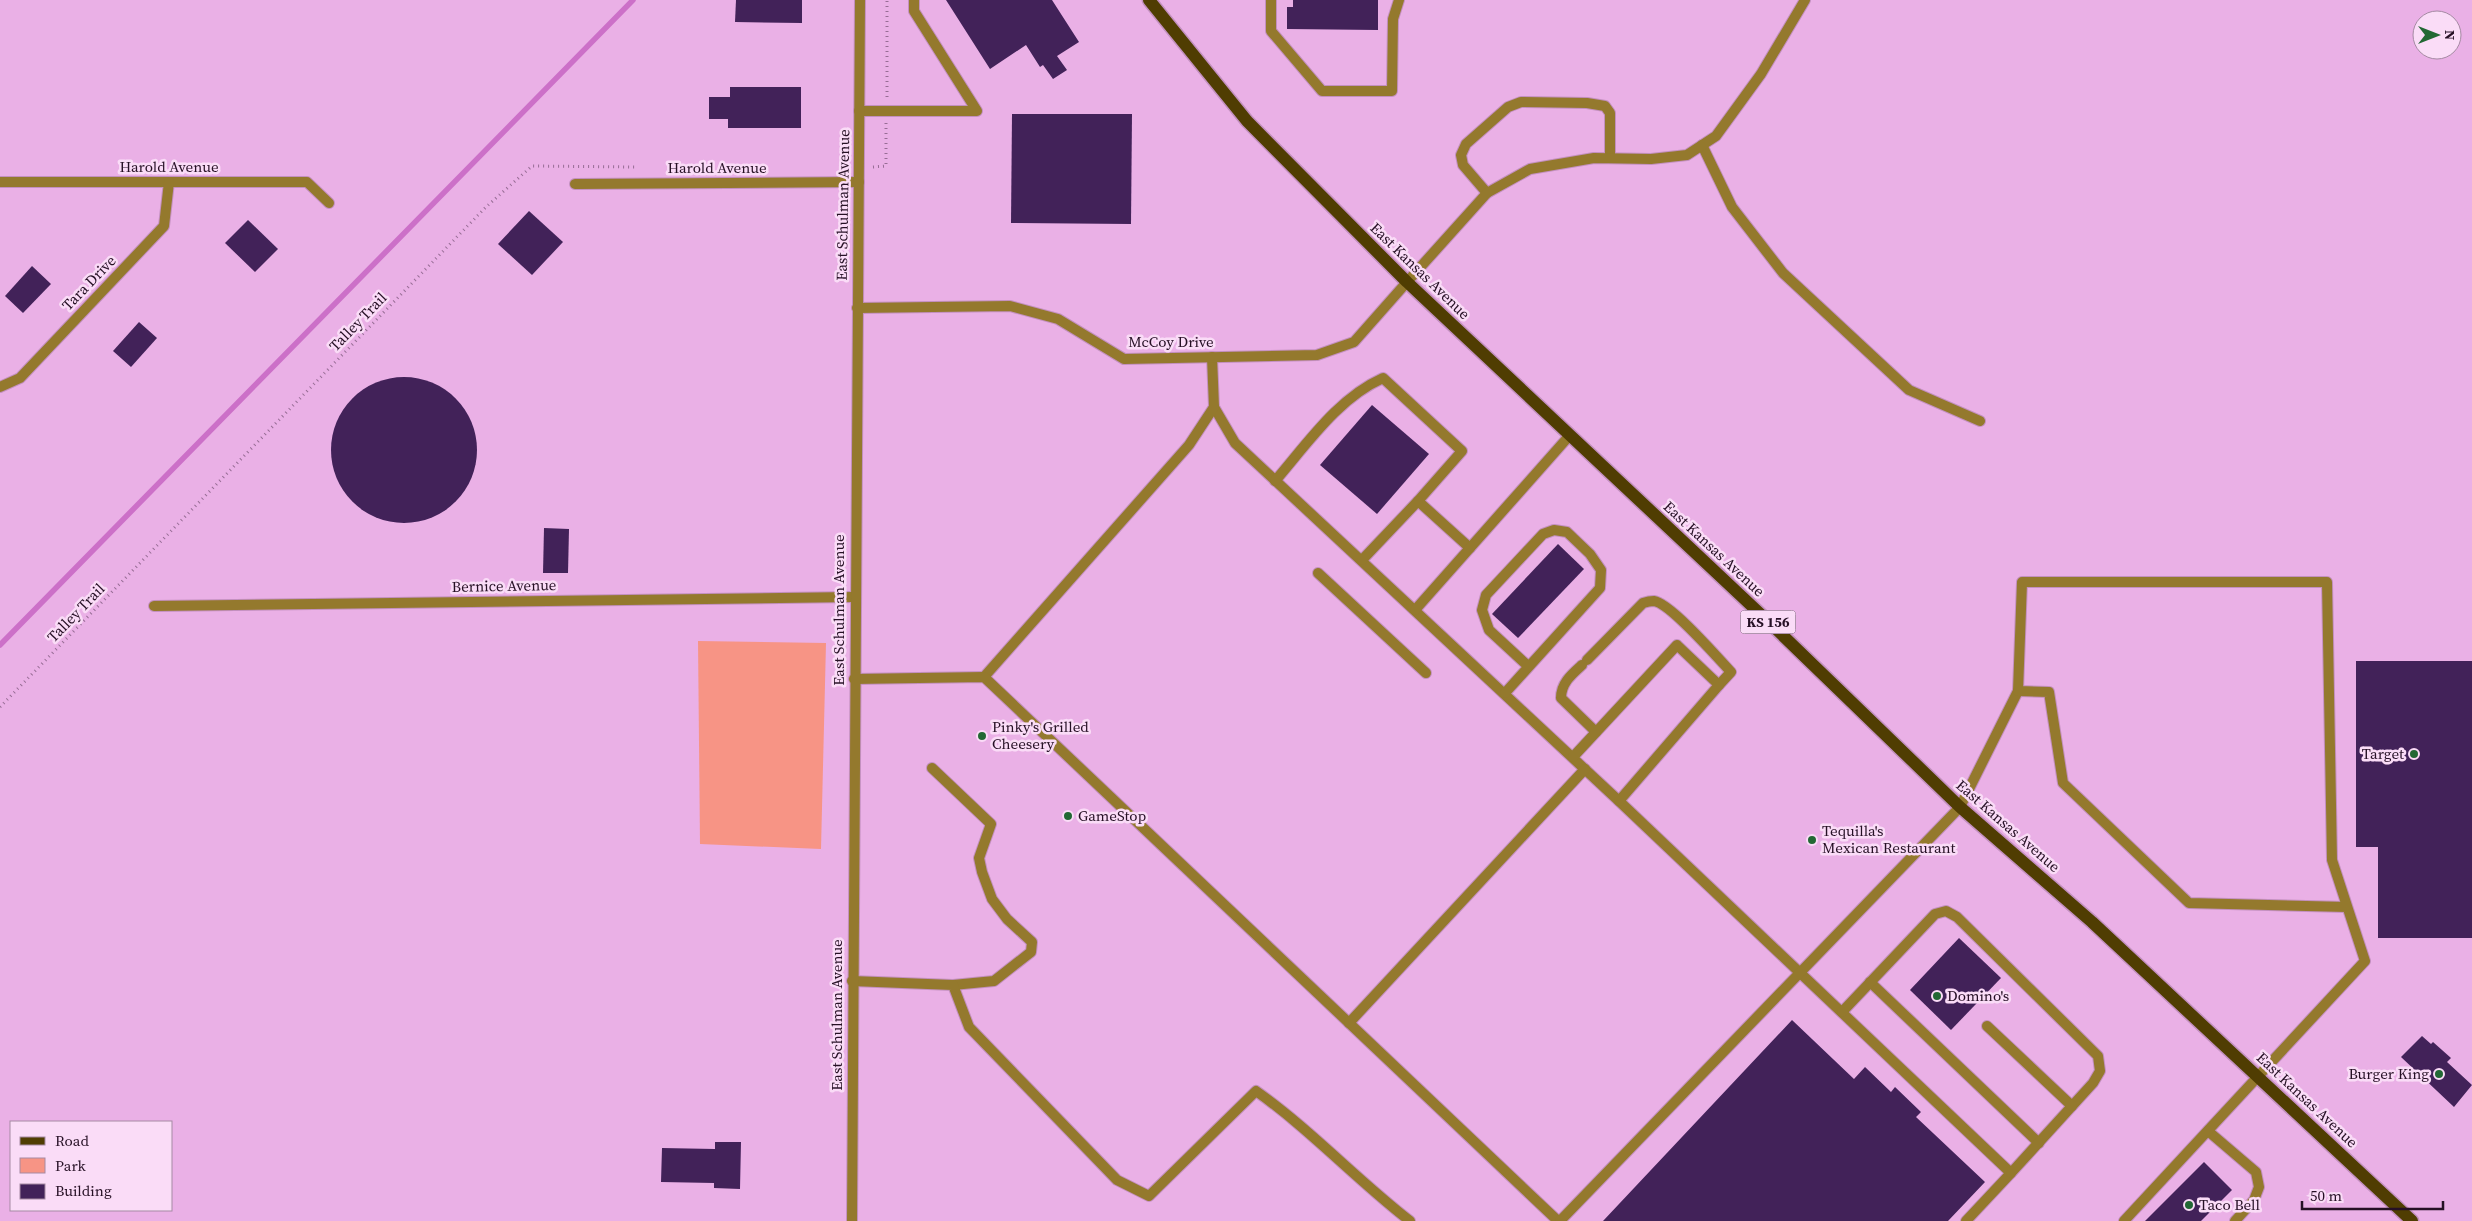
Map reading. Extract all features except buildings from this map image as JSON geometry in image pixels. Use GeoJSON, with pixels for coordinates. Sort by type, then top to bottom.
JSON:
{"type":"FeatureCollection","features":[{"type":"Feature","properties":{"kind":"main road","name":"East Kansas Avenue"},"geometry":{"type":"LineString","coordinates":[[1149,0],[1247,121],[1406,282],[1771,624],[1960,807],[2092,922],[2412,1221]]}},
{"type":"Feature","properties":{"kind":"street","name":"East Schulman Avenue"},"geometry":{"type":"LineString","coordinates":[[852,1221],[854,597],[860,0]]}},
{"type":"Feature","properties":{"kind":"street"},"geometry":{"type":"LineString","coordinates":[[859,111],[978,111],[914,11],[914,0]]}},
{"type":"Feature","properties":{"kind":"street"},"geometry":{"type":"LineString","coordinates":[[1272,0],[1271,31],[1322,91],[1330,91],[1392,90],[1393,19],[1399,0]]}},
{"type":"Feature","properties":{"kind":"street","name":"McCoy Drive"},"geometry":{"type":"LineString","coordinates":[[857,308],[1010,306],[1058,319],[1124,359],[1317,355],[1354,342],[1487,193],[1530,169],[1594,158],[1651,159],[1687,154],[1716,136],[1761,74],[1805,0]]}},
{"type":"Feature","properties":{"kind":"street"},"geometry":{"type":"LineString","coordinates":[[1487,193],[1463,165],[1461,154],[1466,144],[1508,107],[1521,102],[1587,103],[1605,106],[1610,114],[1610,158]]}},
{"type":"Feature","properties":{"kind":"street"},"geometry":{"type":"LineString","coordinates":[[1702,145],[1732,207],[1782,273],[1909,390],[1980,421]]}},
{"type":"Feature","properties":{"kind":"street","name":"Harold Avenue"},"geometry":{"type":"LineString","coordinates":[[0,182],[307,182],[328,204]]}},
{"type":"Feature","properties":{"kind":"street","name":"Tara Drive"},"geometry":{"type":"LineString","coordinates":[[0,387],[20,378],[164,226],[169,182]]}},
{"type":"Feature","properties":{"kind":"street","name":"Harold Avenue"},"geometry":{"type":"LineString","coordinates":[[575,184],[859,182]]}},
{"type":"Feature","properties":{"kind":"street"},"geometry":{"type":"LineString","coordinates":[[1212,357],[1214,407],[1235,443],[1586,769],[2011,1173]]}},
{"type":"Feature","properties":{"kind":"street"},"geometry":{"type":"LineString","coordinates":[[1275,481],[1336,411],[1366,386],[1383,378],[1462,451],[1362,560]]}},
{"type":"Feature","properties":{"kind":"street"},"geometry":{"type":"LineString","coordinates":[[984,677],[1190,445],[1214,407]]}},
{"type":"Feature","properties":{"kind":"street"},"geometry":{"type":"LineString","coordinates":[[1415,610],[1570,435]]}},
{"type":"Feature","properties":{"kind":"street"},"geometry":{"type":"LineString","coordinates":[[1418,501],[1470,548]]}},
{"type":"Feature","properties":{"kind":"street"},"geometry":{"type":"LineString","coordinates":[[1505,693],[1600,588],[1601,570],[1590,554],[1567,532],[1554,530],[1543,534],[1486,595],[1482,610],[1489,630],[1528,666]]}},
{"type":"Feature","properties":{"kind":"street"},"geometry":{"type":"LineString","coordinates":[[1318,573],[1426,673]]}},
{"type":"Feature","properties":{"kind":"street"},"geometry":{"type":"LineString","coordinates":[[854,679],[984,677],[1559,1221],[1960,807],[2018,691],[2022,582],[2327,582],[2332,860],[2365,961],[2124,1221]]}},
{"type":"Feature","properties":{"kind":"street","name":"Bernice Avenue"},"geometry":{"type":"LineString","coordinates":[[154,606],[854,597]]}},
{"type":"Feature","properties":{"kind":"street"},"geometry":{"type":"LineString","coordinates":[[1596,732],[1561,698],[1561,690],[1566,682],[1643,603],[1654,601],[1661,604],[1680,620],[1731,672],[1620,801]]}},
{"type":"Feature","properties":{"kind":"street"},"geometry":{"type":"LineString","coordinates":[[1573,757],[1677,645],[1719,686]]}},
{"type":"Feature","properties":{"kind":"street"},"geometry":{"type":"LineString","coordinates":[[2018,691],[2049,692],[2063,783],[2189,902],[2347,907]]}},
{"type":"Feature","properties":{"kind":"street"},"geometry":{"type":"LineString","coordinates":[[852,981],[953,985],[994,981],[1031,952],[1032,942],[1007,919],[992,899],[982,872],[979,858],[991,824],[932,768]]}},
{"type":"Feature","properties":{"kind":"street"},"geometry":{"type":"LineString","coordinates":[[1349,1023],[1586,769]]}},
{"type":"Feature","properties":{"kind":"street"},"geometry":{"type":"LineString","coordinates":[[1842,1012],[1935,914],[1946,911],[1957,917],[2098,1056],[2100,1071],[2093,1083],[1966,1221]]}},
{"type":"Feature","properties":{"kind":"street"},"geometry":{"type":"LineString","coordinates":[[1870,982],[2039,1143]]}},
{"type":"Feature","properties":{"kind":"street"},"geometry":{"type":"LineString","coordinates":[[953,985],[969,1027],[1117,1180],[1149,1196],[1256,1091],[1284,1110],[1372,1191],[1410,1221]]}},
{"type":"Feature","properties":{"kind":"street"},"geometry":{"type":"LineString","coordinates":[[1987,1026],[2072,1106]]}},
{"type":"Feature","properties":{"kind":"street"},"geometry":{"type":"LineString","coordinates":[[2208,1131],[2256,1172],[2259,1186],[2254,1200],[2234,1221]]}},
{"type":"Feature","properties":{"kind":"path"},"geometry":{"type":"LineString","coordinates":[[887,0],[887,83]]}},
{"type":"Feature","properties":{"kind":"path","name":"Talley Trail"},"geometry":{"type":"LineString","coordinates":[[0,707],[486,207],[532,166],[639,168]]}},
{"type":"Feature","properties":{"kind":"green space"},"geometry":{"type":"Polygon","coordinates":[[[698,641],[826,643],[821,849],[700,844],[698,641]]]}},
{"type":"Feature","properties":{"kind":"waterway"},"geometry":{"type":"LineString","coordinates":[[0,645],[633,0]]}},
{"type":"Feature","properties":{"kind":"place","name":"Pinky's Grilled Cheesery"},"geometry":{"type":"Point","coordinates":[982,736]}},
{"type":"Feature","properties":{"kind":"place","name":"Target"},"geometry":{"type":"Point","coordinates":[2414,754]}},
{"type":"Feature","properties":{"kind":"place","name":"GameStop"},"geometry":{"type":"Point","coordinates":[1068,816]}},
{"type":"Feature","properties":{"kind":"place","name":"Tequilla's Mexican Restaurant"},"geometry":{"type":"Point","coordinates":[1812,840]}},
{"type":"Feature","properties":{"kind":"place","name":"Domino's"},"geometry":{"type":"Point","coordinates":[1937,996]}},
{"type":"Feature","properties":{"kind":"place","name":"Burger King"},"geometry":{"type":"Point","coordinates":[2439,1074]}},
{"type":"Feature","properties":{"kind":"place","name":"Taco Bell"},"geometry":{"type":"Point","coordinates":[2189,1205]}}]}
